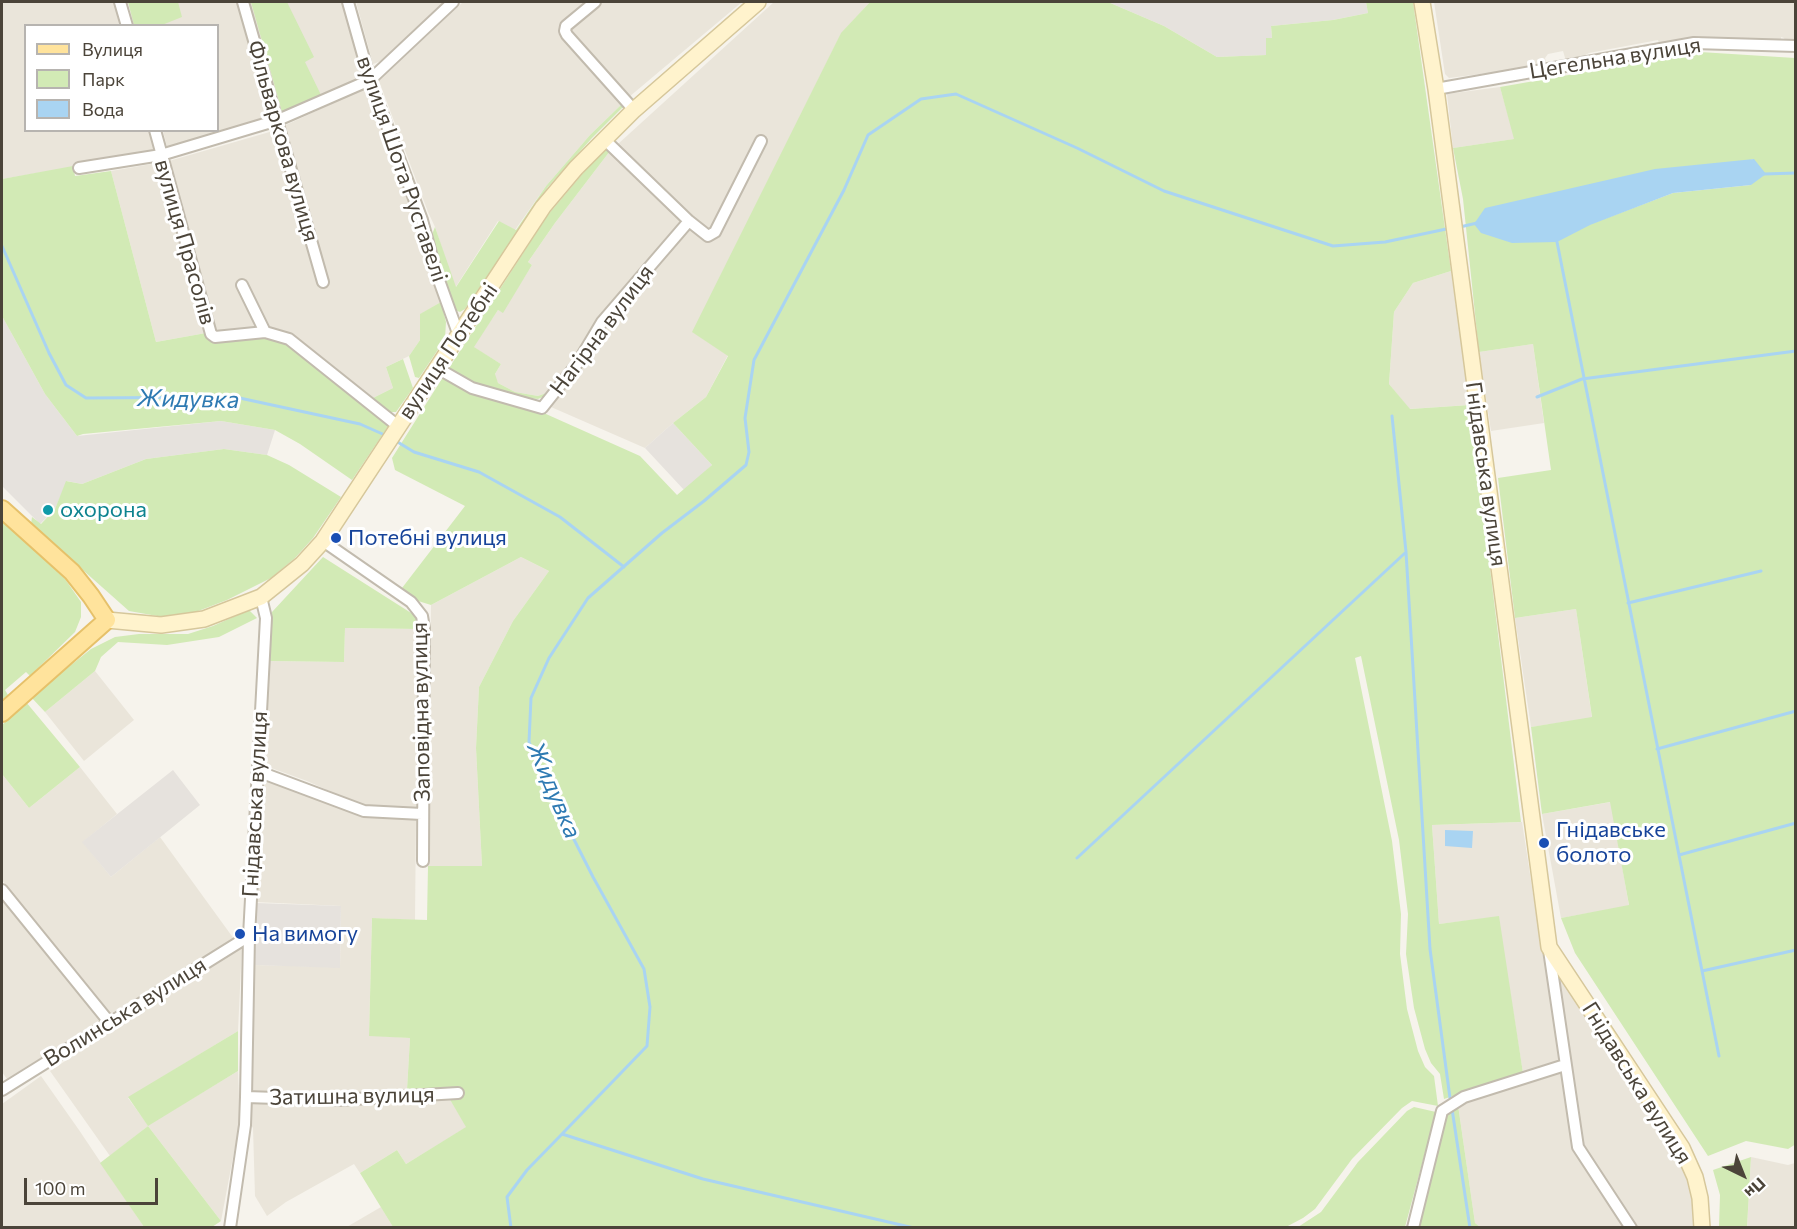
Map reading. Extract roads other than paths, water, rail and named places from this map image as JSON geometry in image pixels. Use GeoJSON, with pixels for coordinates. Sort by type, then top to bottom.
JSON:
{"type":"FeatureCollection","features":[{"type":"Feature","properties":{"kind":"main road","name":"вулиця Потебні"},"geometry":{"type":"LineString","coordinates":[[107,620],[161,625],[204,619],[261,597],[302,564],[323,541],[543,207],[576,168],[633,110],[758,2]]}},
{"type":"Feature","properties":{"kind":"main road","name":"Гнідавська вулиця"},"geometry":{"type":"LineString","coordinates":[[1422,2],[1436,89],[1549,947],[1682,1148],[1695,1177],[1700,1198],[1702,1227]]}},
{"type":"Feature","properties":{"kind":"main road"},"geometry":{"type":"LineString","coordinates":[[2,509],[72,572],[107,620],[2,713]]}},
{"type":"Feature","properties":{"kind":"street"},"geometry":{"type":"LineString","coordinates":[[120,2],[126,24]]}},
{"type":"Feature","properties":{"kind":"street","name":"Фільваркова вулиця"},"geometry":{"type":"LineString","coordinates":[[243,2],[323,282]]}},
{"type":"Feature","properties":{"kind":"street","name":"вулиця Шота Руставелі"},"geometry":{"type":"LineString","coordinates":[[348,2],[370,80],[422,220],[436,272],[459,336]]}},
{"type":"Feature","properties":{"kind":"street"},"geometry":{"type":"LineString","coordinates":[[79,168],[161,155],[278,120],[370,80],[453,2]]}},
{"type":"Feature","properties":{"kind":"street"},"geometry":{"type":"LineString","coordinates":[[596,2],[566,27],[565,31],[633,110]]}},
{"type":"Feature","properties":{"kind":"street","name":"Цегельна вулиця"},"geometry":{"type":"LineString","coordinates":[[1436,89],[1694,42],[1796,46]]}},
{"type":"Feature","properties":{"kind":"street","name":"вулиця Прасолів"},"geometry":{"type":"LineString","coordinates":[[155,132],[211,334],[215,338],[265,332]]}},
{"type":"Feature","properties":{"kind":"street"},"geometry":{"type":"LineString","coordinates":[[604,139],[705,236],[713,234],[761,141]]}},
{"type":"Feature","properties":{"kind":"street","name":"Нагірна вулиця"},"geometry":{"type":"LineString","coordinates":[[437,368],[472,388],[542,408],[577,364],[602,322],[689,221]]}},
{"type":"Feature","properties":{"kind":"street"},"geometry":{"type":"LineString","coordinates":[[242,285],[265,332],[289,339],[305,350],[397,429]]}},
{"type":"Feature","properties":{"kind":"street","name":"Заповідна вулиця"},"geometry":{"type":"LineString","coordinates":[[323,541],[411,602],[422,616],[424,628],[423,861]]}},
{"type":"Feature","properties":{"kind":"street","name":"Гнідавська вулиця"},"geometry":{"type":"LineString","coordinates":[[230,1227],[246,1097],[249,936],[266,618],[261,597]]}},
{"type":"Feature","properties":{"kind":"street"},"geometry":{"type":"LineString","coordinates":[[257,771],[364,811],[422,814]]}},
{"type":"Feature","properties":{"kind":"street"},"geometry":{"type":"LineString","coordinates":[[2,890],[110,1023]]}},
{"type":"Feature","properties":{"kind":"street","name":"Волинська вулиця"},"geometry":{"type":"LineString","coordinates":[[3,1086],[110,1023],[249,936]]}},
{"type":"Feature","properties":{"kind":"street","name":"Гнідавська вулиця"},"geometry":{"type":"LineString","coordinates":[[1549,947],[1578,1147],[1631,1227]]}},
{"type":"Feature","properties":{"kind":"street"},"geometry":{"type":"LineString","coordinates":[[1413,1227],[1442,1111],[1464,1097],[1565,1065]]}},
{"type":"Feature","properties":{"kind":"street","name":"Затишна вулиця"},"geometry":{"type":"LineString","coordinates":[[246,1097],[338,1100],[459,1093]]}},
{"type":"Feature","properties":{"kind":"water"},"geometry":{"type":"Polygon","coordinates":[[[1754,159],[1766,174],[1751,185],[1673,193],[1590,225],[1557,242],[1512,243],[1481,233],[1474,224],[1485,208],[1655,169],[1754,159]]]}},
{"type":"Feature","properties":{"kind":"water"},"geometry":{"type":"Polygon","coordinates":[[[1445,830],[1473,831],[1472,848],[1445,846],[1445,830]]]}},
{"type":"Feature","properties":{"kind":"waterway"},"geometry":{"type":"LineString","coordinates":[[914,1228],[703,1179],[562,1134],[647,1046],[650,1007],[644,969],[557,806],[529,742],[531,698],[549,658],[588,598],[662,533],[746,465],[749,452],[745,418],[754,360],[844,190],[868,135],[921,99],[956,94],[1077,148],[1164,191],[1333,246],[1385,242],[1451,228]]}},
{"type":"Feature","properties":{"kind":"waterway"},"geometry":{"type":"LineString","coordinates":[[1764,174],[1796,173]]}},
{"type":"Feature","properties":{"kind":"waterway"},"geometry":{"type":"LineString","coordinates":[[1460,227],[1477,223]]}},
{"type":"Feature","properties":{"kind":"waterway"},"geometry":{"type":"LineString","coordinates":[[1557,242],[1719,1056]]}},
{"type":"Feature","properties":{"kind":"waterway","name":"Жидувка"},"geometry":{"type":"LineString","coordinates":[[2,246],[49,353],[66,385],[86,398],[235,397],[360,424],[387,436]]}},
{"type":"Feature","properties":{"kind":"waterway"},"geometry":{"type":"LineString","coordinates":[[1537,397],[1582,379],[1796,351]]}},
{"type":"Feature","properties":{"kind":"waterway"},"geometry":{"type":"LineString","coordinates":[[1392,416],[1406,552],[1430,949],[1450,1098]]}},
{"type":"Feature","properties":{"kind":"waterway","name":"Жидувка"},"geometry":{"type":"LineString","coordinates":[[396,441],[414,452],[479,472],[560,517],[624,567]]}},
{"type":"Feature","properties":{"kind":"waterway"},"geometry":{"type":"LineString","coordinates":[[1077,858],[1405,553]]}},
{"type":"Feature","properties":{"kind":"waterway"},"geometry":{"type":"LineString","coordinates":[[1628,603],[1761,571]]}},
{"type":"Feature","properties":{"kind":"waterway"},"geometry":{"type":"LineString","coordinates":[[1657,749],[1796,711]]}},
{"type":"Feature","properties":{"kind":"waterway"},"geometry":{"type":"LineString","coordinates":[[1679,855],[1796,823]]}},
{"type":"Feature","properties":{"kind":"waterway"},"geometry":{"type":"LineString","coordinates":[[1702,971],[1796,950]]}},
{"type":"Feature","properties":{"kind":"waterway"},"geometry":{"type":"LineString","coordinates":[[1452,1109],[1470,1228]]}},
{"type":"Feature","properties":{"kind":"waterway"},"geometry":{"type":"LineString","coordinates":[[511,1228],[507,1197],[527,1170],[562,1134]]}},
{"type":"Feature","properties":{"kind":"place","name":"охорона"},"geometry":{"type":"Point","coordinates":[48,510]}},
{"type":"Feature","properties":{"kind":"place","name":"Потебні вулиця"},"geometry":{"type":"Point","coordinates":[336,538]}},
{"type":"Feature","properties":{"kind":"place","name":"Гнідавське болото"},"geometry":{"type":"Point","coordinates":[1544,843]}},
{"type":"Feature","properties":{"kind":"place","name":"На вимогу"},"geometry":{"type":"Point","coordinates":[240,934]}}]}
